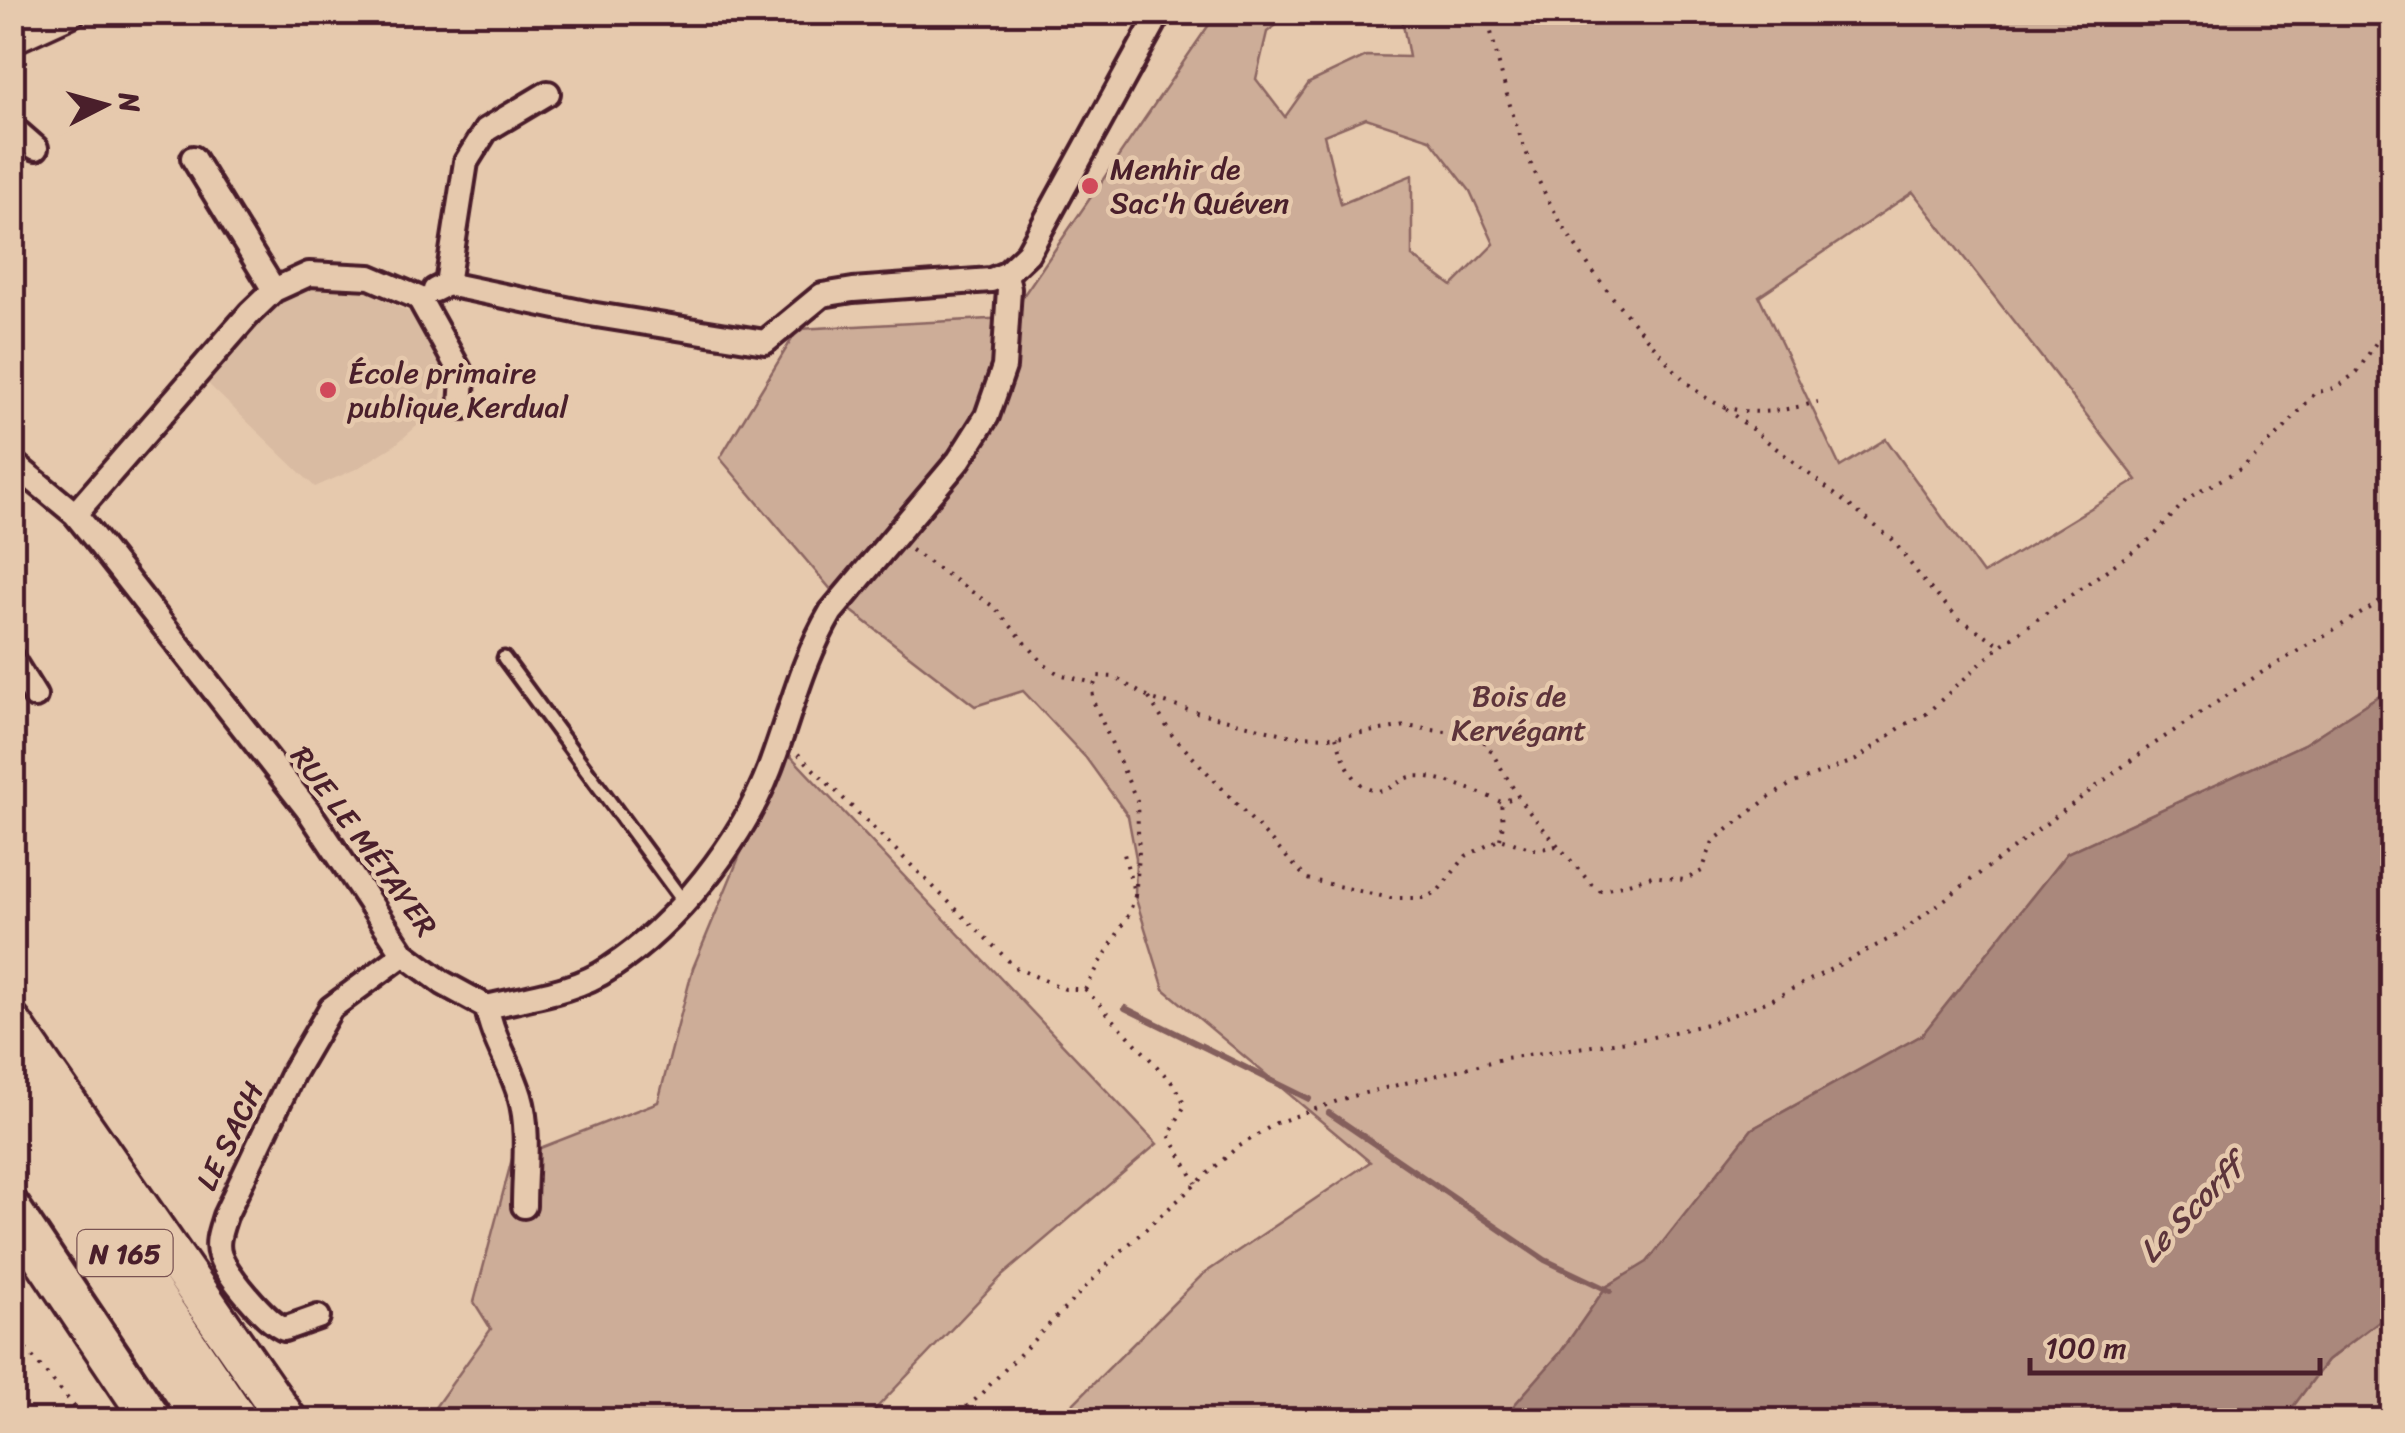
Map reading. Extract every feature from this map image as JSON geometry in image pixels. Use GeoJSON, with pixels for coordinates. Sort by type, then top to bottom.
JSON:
{"type":"FeatureCollection","features":[{"type":"Feature","properties":{"kind":"highway"},"geometry":{"type":"LineString","coordinates":[[12,1024],[288,1420]]}},
{"type":"Feature","properties":{"kind":"highway","name":"N 165"},"geometry":{"type":"LineString","coordinates":[[12,1085],[238,1420]]}},
{"type":"Feature","properties":{"kind":"highway","name":"N 165"},"geometry":{"type":"LineString","coordinates":[[12,1136],[203,1420]]}},
{"type":"Feature","properties":{"kind":"highway"},"geometry":{"type":"LineString","coordinates":[[12,1211],[152,1420]]}},
{"type":"Feature","properties":{"kind":"street"},"geometry":{"type":"LineString","coordinates":[[12,39],[71,12]]}},
{"type":"Feature","properties":{"kind":"street"},"geometry":{"type":"LineString","coordinates":[[419,298],[447,284],[590,314],[765,342],[822,295],[991,280],[1006,274],[1028,254],[1160,12]]}},
{"type":"Feature","properties":{"kind":"street"},"geometry":{"type":"LineString","coordinates":[[447,284],[466,162],[486,130],[548,92]]}},
{"type":"Feature","properties":{"kind":"street"},"geometry":{"type":"LineString","coordinates":[[12,128],[36,148]]}},
{"type":"Feature","properties":{"kind":"street"},"geometry":{"type":"LineString","coordinates":[[193,158],[274,290]]}},
{"type":"Feature","properties":{"kind":"street"},"geometry":{"type":"LineString","coordinates":[[75,514],[250,312],[274,290],[309,274],[370,277],[419,298],[463,377],[461,408]]}},
{"type":"Feature","properties":{"kind":"street"},"geometry":{"type":"LineString","coordinates":[[524,1206],[524,1112],[490,1025],[487,1007],[566,988],[608,970],[664,926],[725,854],[748,816],[816,636],[831,612],[958,460],[987,416],[1004,367],[1010,289],[1006,274]]}},
{"type":"Feature","properties":{"kind":"street","name":"RUE LE MÉTAYER"},"geometry":{"type":"LineString","coordinates":[[12,462],[75,514],[308,810],[404,954],[443,983],[487,1007]]}},
{"type":"Feature","properties":{"kind":"street"},"geometry":{"type":"LineString","coordinates":[[12,658],[36,696]]}},
{"type":"Feature","properties":{"kind":"street","name":"LE SACH"},"geometry":{"type":"LineString","coordinates":[[318,1317],[284,1330],[273,1325],[220,1256],[218,1239],[225,1216],[292,1074],[330,1008],[404,954]]}},
{"type":"Feature","properties":{"kind":"lane"},"geometry":{"type":"LineString","coordinates":[[504,658],[683,902]]}},
{"type":"Feature","properties":{"kind":"path"},"geometry":{"type":"LineString","coordinates":[[1486,12],[1522,141],[1577,251],[1600,284],[1676,372],[1892,539],[1958,618],[2001,645]]}},
{"type":"Feature","properties":{"kind":"path"},"geometry":{"type":"LineString","coordinates":[[1085,990],[1129,914],[1138,857],[1136,801],[1094,703],[1098,676],[1114,677],[1149,698],[1278,733],[1336,737],[1406,726],[1472,736],[1486,744],[1518,797],[1592,886],[1601,890],[1652,876],[1684,880],[1702,871],[1714,841],[1768,799],[1791,784],[1856,760],[1926,714],[2001,645],[2152,538],[2188,498],[2242,468],[2315,394],[2337,387],[2357,372],[2381,335],[2392,304]]}},
{"type":"Feature","properties":{"kind":"path"},"geometry":{"type":"LineString","coordinates":[[1722,406],[1774,412],[1818,402]]}},
{"type":"Feature","properties":{"kind":"path"},"geometry":{"type":"LineString","coordinates":[[894,538],[994,606],[1045,665],[1058,674],[1094,683]]}},
{"type":"Feature","properties":{"kind":"path"},"geometry":{"type":"LineString","coordinates":[[950,1420],[976,1399],[1118,1254],[1234,1149],[1276,1123],[1311,1108],[1506,1058],[1649,1038],[1712,1023],[1769,1002],[1897,935],[2144,750],[2261,673],[2392,596]]}},
{"type":"Feature","properties":{"kind":"path"},"geometry":{"type":"LineString","coordinates":[[1149,698],[1172,735],[1307,880],[1390,898],[1424,898],[1438,891],[1466,856],[1500,839],[1537,850],[1556,846]]}},
{"type":"Feature","properties":{"kind":"path"},"geometry":{"type":"LineString","coordinates":[[781,736],[1016,968],[1065,989],[1085,990],[1176,1087],[1185,1105],[1169,1135],[1196,1184]]}},
{"type":"Feature","properties":{"kind":"path"},"geometry":{"type":"LineString","coordinates":[[1336,737],[1346,767],[1362,786],[1377,792],[1397,786],[1408,777],[1424,777],[1501,802],[1518,797]]}},
{"type":"Feature","properties":{"kind":"path"},"geometry":{"type":"LineString","coordinates":[[1500,839],[1501,802]]}},
{"type":"Feature","properties":{"kind":"path"},"geometry":{"type":"LineString","coordinates":[[1123,850],[1134,896]]}},
{"type":"Feature","properties":{"kind":"path"},"geometry":{"type":"LineString","coordinates":[[12,1332],[86,1420]]}},
{"type":"Feature","properties":{"kind":"shaded area","name":"École primaire publique Kerdual"},"geometry":{"type":"Polygon","coordinates":[[[315,286],[361,289],[409,312],[444,375],[440,406],[395,445],[358,468],[315,487],[198,374],[261,313],[290,294],[315,286]]]}},
{"type":"Feature","properties":{"kind":"green space","name":"Bois de Kervégant"},"geometry":{"type":"Polygon","coordinates":[[[1217,13],[1292,13],[1267,32],[1256,79],[1285,117],[1309,83],[1366,56],[1409,57],[1401,13],[2392,13],[2392,687],[2304,744],[2067,853],[1922,1035],[1752,1129],[1647,1263],[1606,1287],[1560,1353],[1501,1420],[1057,1420],[1202,1275],[1370,1162],[1164,989],[1135,896],[1136,858],[1128,816],[1086,758],[1023,691],[975,706],[844,605],[720,458],[798,329],[1008,318],[1217,13]],[[1366,118],[1324,135],[1341,204],[1412,175],[1412,256],[1452,286],[1494,244],[1470,191],[1430,139],[1366,118]],[[1913,192],[1759,296],[1840,467],[1886,439],[1983,574],[2137,480],[1913,192]]]}},
{"type":"Feature","properties":{"kind":"green space"},"geometry":{"type":"Polygon","coordinates":[[[784,749],[1157,1144],[1003,1275],[865,1420],[426,1420],[491,1329],[474,1302],[512,1159],[658,1102],[693,968],[784,749]]]}},
{"type":"Feature","properties":{"kind":"green space"},"geometry":{"type":"Polygon","coordinates":[[[2392,1311],[2392,1420],[2283,1420],[2327,1361],[2392,1311]]]}},
{"type":"Feature","properties":{"kind":"water","name":"Le Scorff"},"geometry":{"type":"Polygon","coordinates":[[[2392,687],[2392,1311],[2327,1361],[2283,1420],[1501,1420],[1560,1353],[1606,1287],[1647,1262],[1752,1129],[1922,1035],[2067,853],[2304,744],[2392,687]]]}},
{"type":"Feature","properties":{"kind":"waterway"},"geometry":{"type":"LineString","coordinates":[[1125,1008],[1309,1099]]}},
{"type":"Feature","properties":{"kind":"waterway"},"geometry":{"type":"LineString","coordinates":[[1329,1113],[1545,1260],[1610,1291]]}},
{"type":"Feature","properties":{"kind":"place","name":"Menhir de Sac'h Quéven"},"geometry":{"type":"Point","coordinates":[1090,186]}},
{"type":"Feature","properties":{"kind":"place","name":"École primaire publique Kerdual"},"geometry":{"type":"Point","coordinates":[328,390]}}]}
